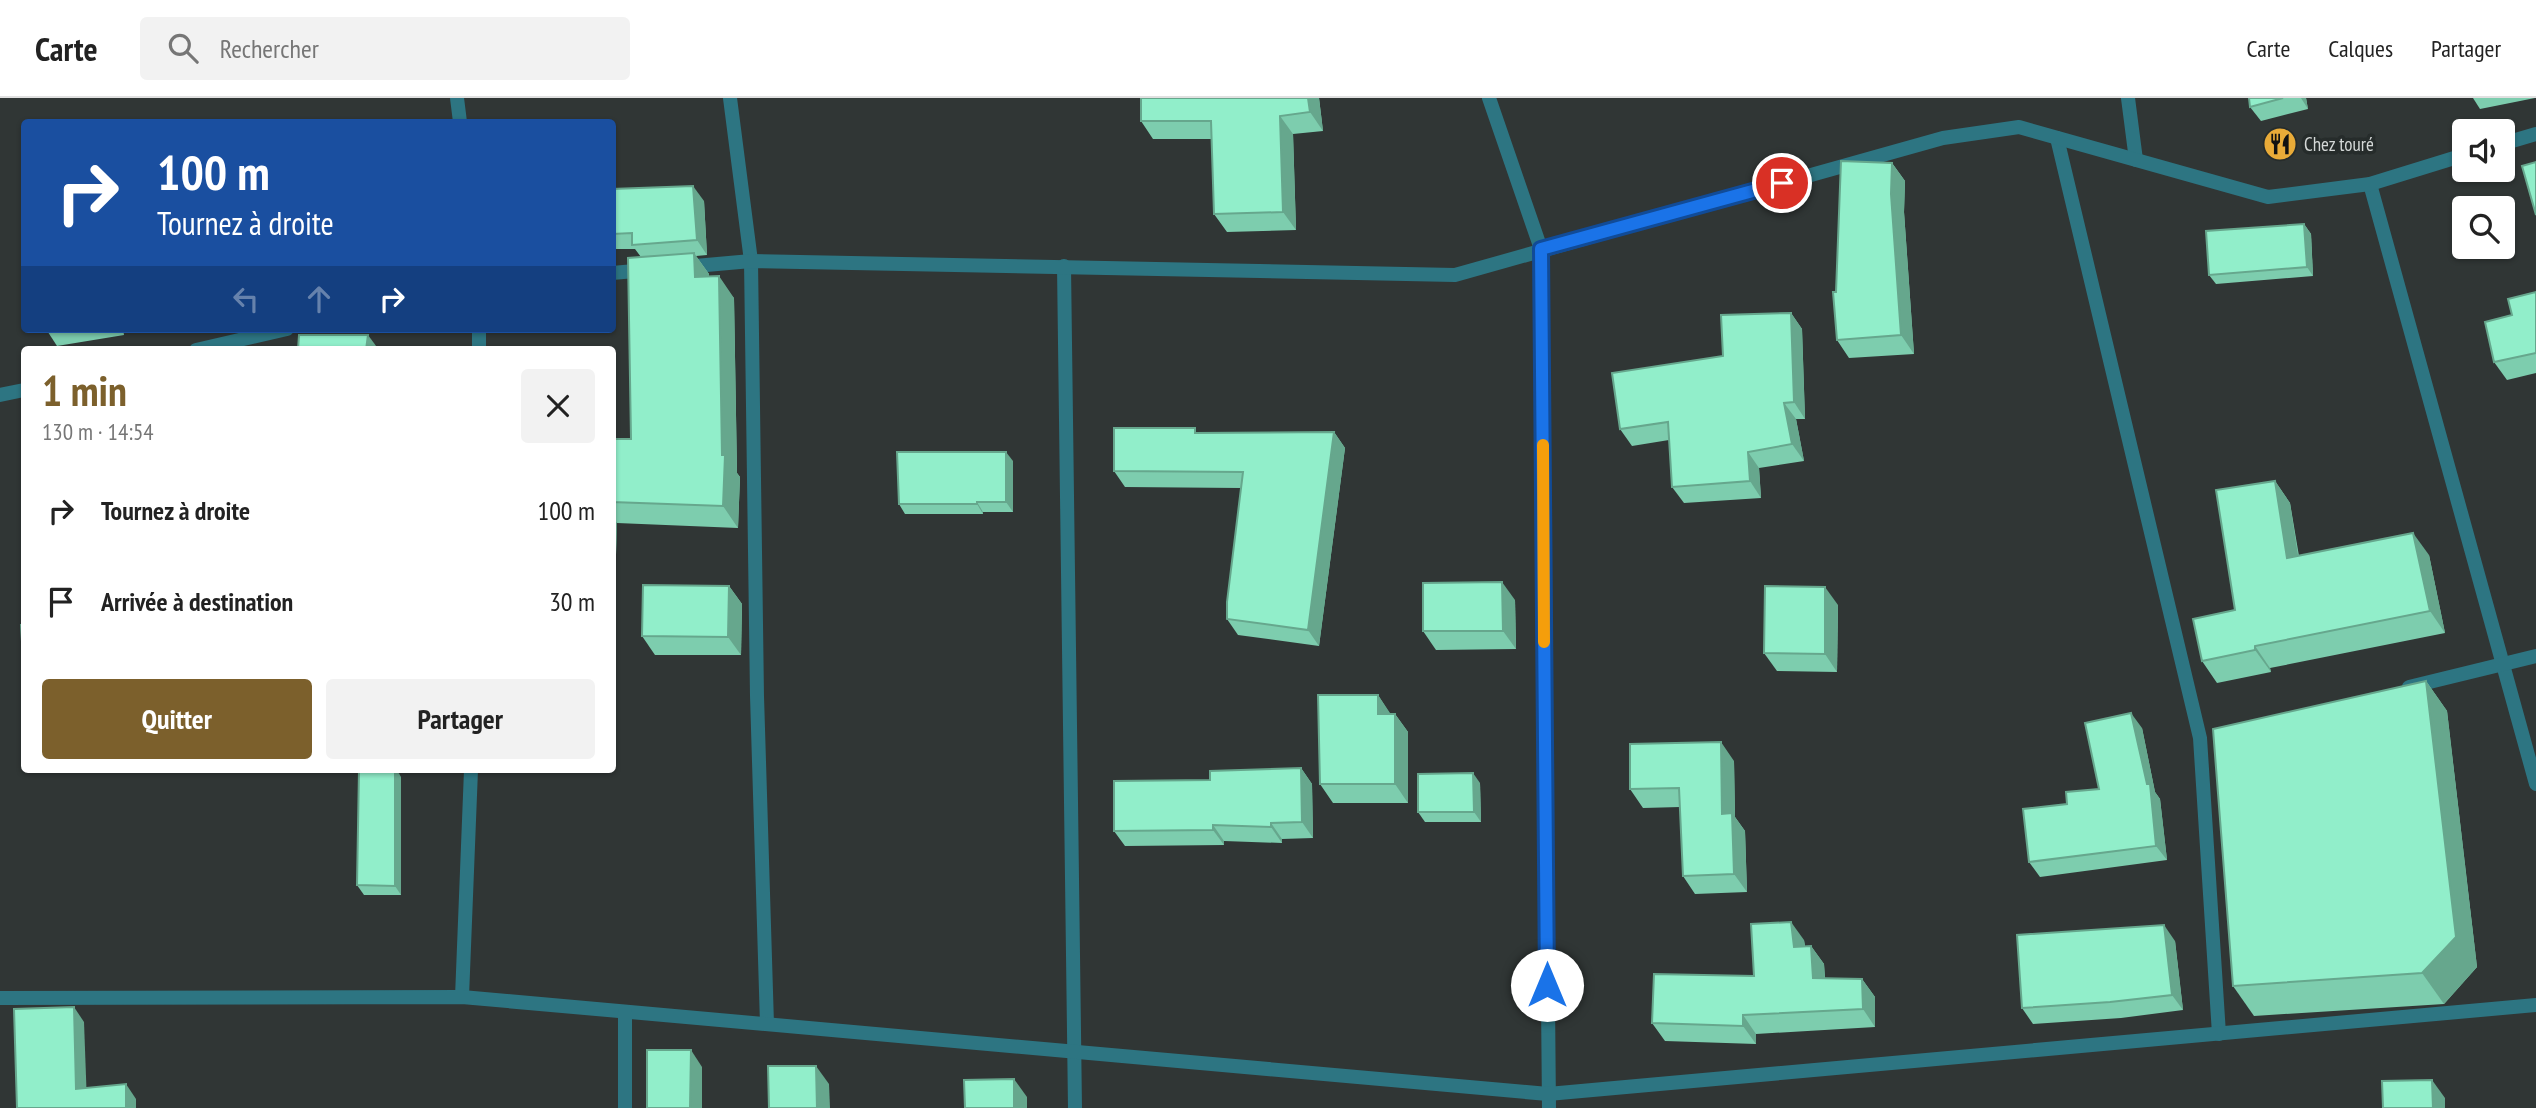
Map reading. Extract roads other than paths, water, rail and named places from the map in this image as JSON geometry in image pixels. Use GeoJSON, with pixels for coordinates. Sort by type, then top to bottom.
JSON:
{"type":"FeatureCollection","features":[{"type":"Feature","properties":{"kind":"street"},"geometry":{"type":"LineString","coordinates":[[457,98],[460,119]]}},
{"type":"Feature","properties":{"kind":"street"},"geometry":{"type":"LineString","coordinates":[[730,98],[751,261],[757,682],[767,1024]]}},
{"type":"Feature","properties":{"kind":"street"},"geometry":{"type":"LineString","coordinates":[[1489,98],[1541,249],[1548,1101]]}},
{"type":"Feature","properties":{"kind":"street"},"geometry":{"type":"LineString","coordinates":[[2128,98],[2136,160]]}},
{"type":"Feature","properties":{"kind":"street"},"geometry":{"type":"LineString","coordinates":[[616,273],[751,261],[1455,275],[1942,138],[2019,127],[2268,197],[2370,184],[2452,159]]}},
{"type":"Feature","properties":{"kind":"street"},"geometry":{"type":"LineString","coordinates":[[2515,140],[2536,134]]}},
{"type":"Feature","properties":{"kind":"street"},"geometry":{"type":"LineString","coordinates":[[2057,138],[2207,737],[2219,1034]]}},
{"type":"Feature","properties":{"kind":"street"},"geometry":{"type":"LineString","coordinates":[[2370,184],[2536,783]]}},
{"type":"Feature","properties":{"kind":"street"},"geometry":{"type":"LineString","coordinates":[[1064,267],[1075,1108]]}},
{"type":"Feature","properties":{"kind":"street"},"geometry":{"type":"LineString","coordinates":[[213,346],[270,333]]}},
{"type":"Feature","properties":{"kind":"street"},"geometry":{"type":"LineString","coordinates":[[0,396],[21,391]]}},
{"type":"Feature","properties":{"kind":"street"},"geometry":{"type":"LineString","coordinates":[[2398,690],[2536,656]]}},
{"type":"Feature","properties":{"kind":"street"},"geometry":{"type":"LineString","coordinates":[[462,997],[471,773]]}},
{"type":"Feature","properties":{"kind":"street"},"geometry":{"type":"LineString","coordinates":[[0,998],[462,997],[1074,1052],[1548,1101],[2536,1005]]}},
{"type":"Feature","properties":{"kind":"street"},"geometry":{"type":"LineString","coordinates":[[625,1012],[625,1108]]}},
{"type":"Feature","properties":{"kind":"place","name":"Chez touré"},"geometry":{"type":"Point","coordinates":[2280,144]}}]}
